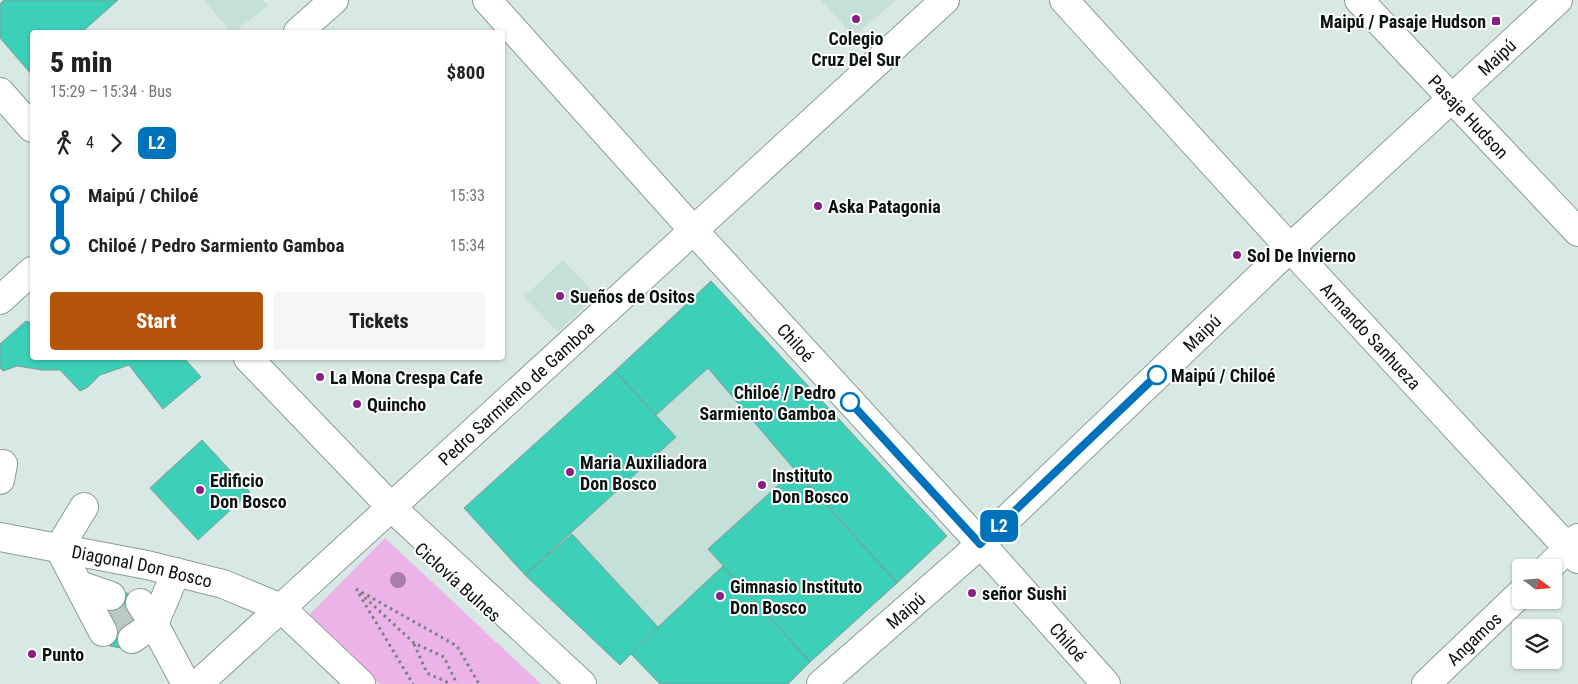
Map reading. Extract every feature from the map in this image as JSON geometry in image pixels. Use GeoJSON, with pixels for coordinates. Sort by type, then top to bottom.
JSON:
{"type":"FeatureCollection","features":[{"type":"Feature","properties":{"kind":"street"},"geometry":{"type":"LineString","coordinates":[[300,30],[334,0]]}},
{"type":"Feature","properties":{"kind":"street","name":"Chiloé"},"geometry":{"type":"LineString","coordinates":[[487,0],[694,231],[1106,684]]}},
{"type":"Feature","properties":{"kind":"street","name":"Pedro Sarmiento de Gamboa"},"geometry":{"type":"LineString","coordinates":[[198,684],[945,0]]}},
{"type":"Feature","properties":{"kind":"street","name":"Armando Sanhueza"},"geometry":{"type":"LineString","coordinates":[[1064,0],[1290,248],[1575,548]]}},
{"type":"Feature","properties":{"kind":"street","name":"Pasaje Hudson"},"geometry":{"type":"LineString","coordinates":[[1359,0],[1578,232]]}},
{"type":"Feature","properties":{"kind":"street","name":"Maipú"},"geometry":{"type":"LineString","coordinates":[[821,684],[980,544],[1290,248],[1558,0]]}},
{"type":"Feature","properties":{"kind":"street"},"geometry":{"type":"LineString","coordinates":[[0,92],[30,126]]}},
{"type":"Feature","properties":{"kind":"street"},"geometry":{"type":"LineString","coordinates":[[0,300],[30,273]]}},
{"type":"Feature","properties":{"kind":"street"},"geometry":{"type":"LineString","coordinates":[[250,360],[391,507],[582,684]]}},
{"type":"Feature","properties":{"kind":"street"},"geometry":{"type":"LineString","coordinates":[[79,585],[107,615],[79,585],[59,548],[84,507]]}},
{"type":"Feature","properties":{"kind":"street","name":"Diagonal Don Bosco"},"geometry":{"type":"LineString","coordinates":[[0,537],[176,572],[222,584],[281,608]]}},
{"type":"Feature","properties":{"kind":"street"},"geometry":{"type":"LineString","coordinates":[[1560,559],[1575,548]]}},
{"type":"Feature","properties":{"kind":"street"},"geometry":{"type":"LineString","coordinates":[[176,572],[140,622],[186,684]]}},
{"type":"Feature","properties":{"kind":"street","name":"Angamos"},"geometry":{"type":"LineString","coordinates":[[1426,684],[1512,602]]}},
{"type":"Feature","properties":{"kind":"street"},"geometry":{"type":"LineString","coordinates":[[281,608],[361,684]]}},
{"type":"Feature","properties":{"kind":"path"},"geometry":{"type":"LineString","coordinates":[[356,589],[414,643],[444,657],[457,684]]}},
{"type":"Feature","properties":{"kind":"path"},"geometry":{"type":"LineString","coordinates":[[356,589],[413,684]]}},
{"type":"Feature","properties":{"kind":"path"},"geometry":{"type":"LineString","coordinates":[[356,589],[456,646],[480,684]]}},
{"type":"Feature","properties":{"kind":"path"},"geometry":{"type":"LineString","coordinates":[[414,643],[427,673],[451,684]]}},
{"type":"Feature","properties":{"kind":"shaded area"},"geometry":{"type":"Polygon","coordinates":[[[204,0],[263,0],[268,5],[237,30],[229,30],[204,0]]]}},
{"type":"Feature","properties":{"kind":"shaded area","name":"Colegio Cruz Del Sur"},"geometry":{"type":"Polygon","coordinates":[[[821,0],[894,0],[895,1],[854,36],[821,0]]]}},
{"type":"Feature","properties":{"kind":"shaded area","name":"Sueños de Ositos"},"geometry":{"type":"Polygon","coordinates":[[[563,260],[596,295],[558,332],[524,297],[563,260]]]}},
{"type":"Feature","properties":{"kind":"shaded area","name":"Instituto Don Bosco"},"geometry":{"type":"Polygon","coordinates":[[[711,281],[947,536],[810,662],[723,566],[658,627],[572,534],[676,437],[615,371],[711,281]]]}},
{"type":"Feature","properties":{"kind":"shaded area"},"geometry":{"type":"Polygon","coordinates":[[[385,538],[541,684],[379,684],[308,616],[385,538]]]}},
{"type":"Feature","properties":{"kind":"building"},"geometry":{"type":"Polygon","coordinates":[[[4,0],[118,0],[84,30],[30,30],[30,73],[0,38],[0,4],[4,0]]]}},
{"type":"Feature","properties":{"kind":"building"},"geometry":{"type":"Polygon","coordinates":[[[711,281],[947,536],[897,583],[795,470],[708,368],[656,415],[615,371],[711,281]]]}},
{"type":"Feature","properties":{"kind":"building"},"geometry":{"type":"Polygon","coordinates":[[[26,321],[30,322],[30,360],[186,360],[201,377],[163,409],[129,365],[100,375],[88,387],[80,391],[60,370],[42,370],[17,366],[3,371],[0,368],[0,344],[26,321]]]}},
{"type":"Feature","properties":{"kind":"building","name":"Maria Auxiliadora Don Bosco"},"geometry":{"type":"Polygon","coordinates":[[[615,371],[676,437],[525,575],[464,508],[615,371]]]}},
{"type":"Feature","properties":{"kind":"building","name":"Edificio Don Bosco"},"geometry":{"type":"Polygon","coordinates":[[[202,440],[250,492],[198,540],[150,488],[202,440]]]}},
{"type":"Feature","properties":{"kind":"building"},"geometry":{"type":"Polygon","coordinates":[[[795,470],[897,583],[810,662],[708,549],[795,470]]]}},
{"type":"Feature","properties":{"kind":"building"},"geometry":{"type":"Polygon","coordinates":[[[572,534],[658,627],[620,665],[525,575],[572,534]]]}},
{"type":"Feature","properties":{"kind":"building","name":"Gimnasio Instituto Don Bosco"},"geometry":{"type":"Polygon","coordinates":[[[723,566],[810,662],[788,684],[660,684],[631,654],[723,566]]]}},
{"type":"Feature","properties":{"kind":"building"},"geometry":{"type":"Polygon","coordinates":[[[112,590],[141,596],[130,650],[101,644],[112,590]]]}},
{"type":"Feature","properties":{"kind":"tunnel"},"geometry":{"type":"LineString","coordinates":[[107,616],[136,622]]}},
{"type":"Feature","properties":{"kind":"bus line","name":"L2"},"geometry":{"type":"LineString","coordinates":[[850,402],[980,544],[1157,375]]}},
{"type":"Feature","properties":{"kind":"place","name":"Colegio Cruz Del Sur"},"geometry":{"type":"Point","coordinates":[856,19]}},
{"type":"Feature","properties":{"kind":"place","name":"Maipú / Pasaje Hudson"},"geometry":{"type":"Point","coordinates":[1496,21]}},
{"type":"Feature","properties":{"kind":"place","name":"Aska Patagonia"},"geometry":{"type":"Point","coordinates":[818,206]}},
{"type":"Feature","properties":{"kind":"place","name":"Sol De Invierno"},"geometry":{"type":"Point","coordinates":[1237,255]}},
{"type":"Feature","properties":{"kind":"place","name":"Sueños de Ositos"},"geometry":{"type":"Point","coordinates":[560,296]}},
{"type":"Feature","properties":{"kind":"place","name":"Maipú / Chiloé"},"geometry":{"type":"Point","coordinates":[1157,375]}},
{"type":"Feature","properties":{"kind":"place","name":"La Mona Crespa Cafe"},"geometry":{"type":"Point","coordinates":[320,377]}},
{"type":"Feature","properties":{"kind":"place","name":"Chiloé / Pedro Sarmiento Gamboa"},"geometry":{"type":"Point","coordinates":[850,402]}},
{"type":"Feature","properties":{"kind":"place","name":"Quincho"},"geometry":{"type":"Point","coordinates":[357,404]}},
{"type":"Feature","properties":{"kind":"place","name":"Maria Auxiliadora Don Bosco"},"geometry":{"type":"Point","coordinates":[570,472]}},
{"type":"Feature","properties":{"kind":"place","name":"Instituto Don Bosco"},"geometry":{"type":"Point","coordinates":[762,485]}},
{"type":"Feature","properties":{"kind":"place","name":"Edificio Don Bosco"},"geometry":{"type":"Point","coordinates":[200,490]}},
{"type":"Feature","properties":{"kind":"place","name":"señor Sushi"},"geometry":{"type":"Point","coordinates":[972,593]}},
{"type":"Feature","properties":{"kind":"place","name":"Gimnasio Instituto Don Bosco"},"geometry":{"type":"Point","coordinates":[720,596]}},
{"type":"Feature","properties":{"kind":"place","name":"Punto"},"geometry":{"type":"Point","coordinates":[32,654]}}]}
